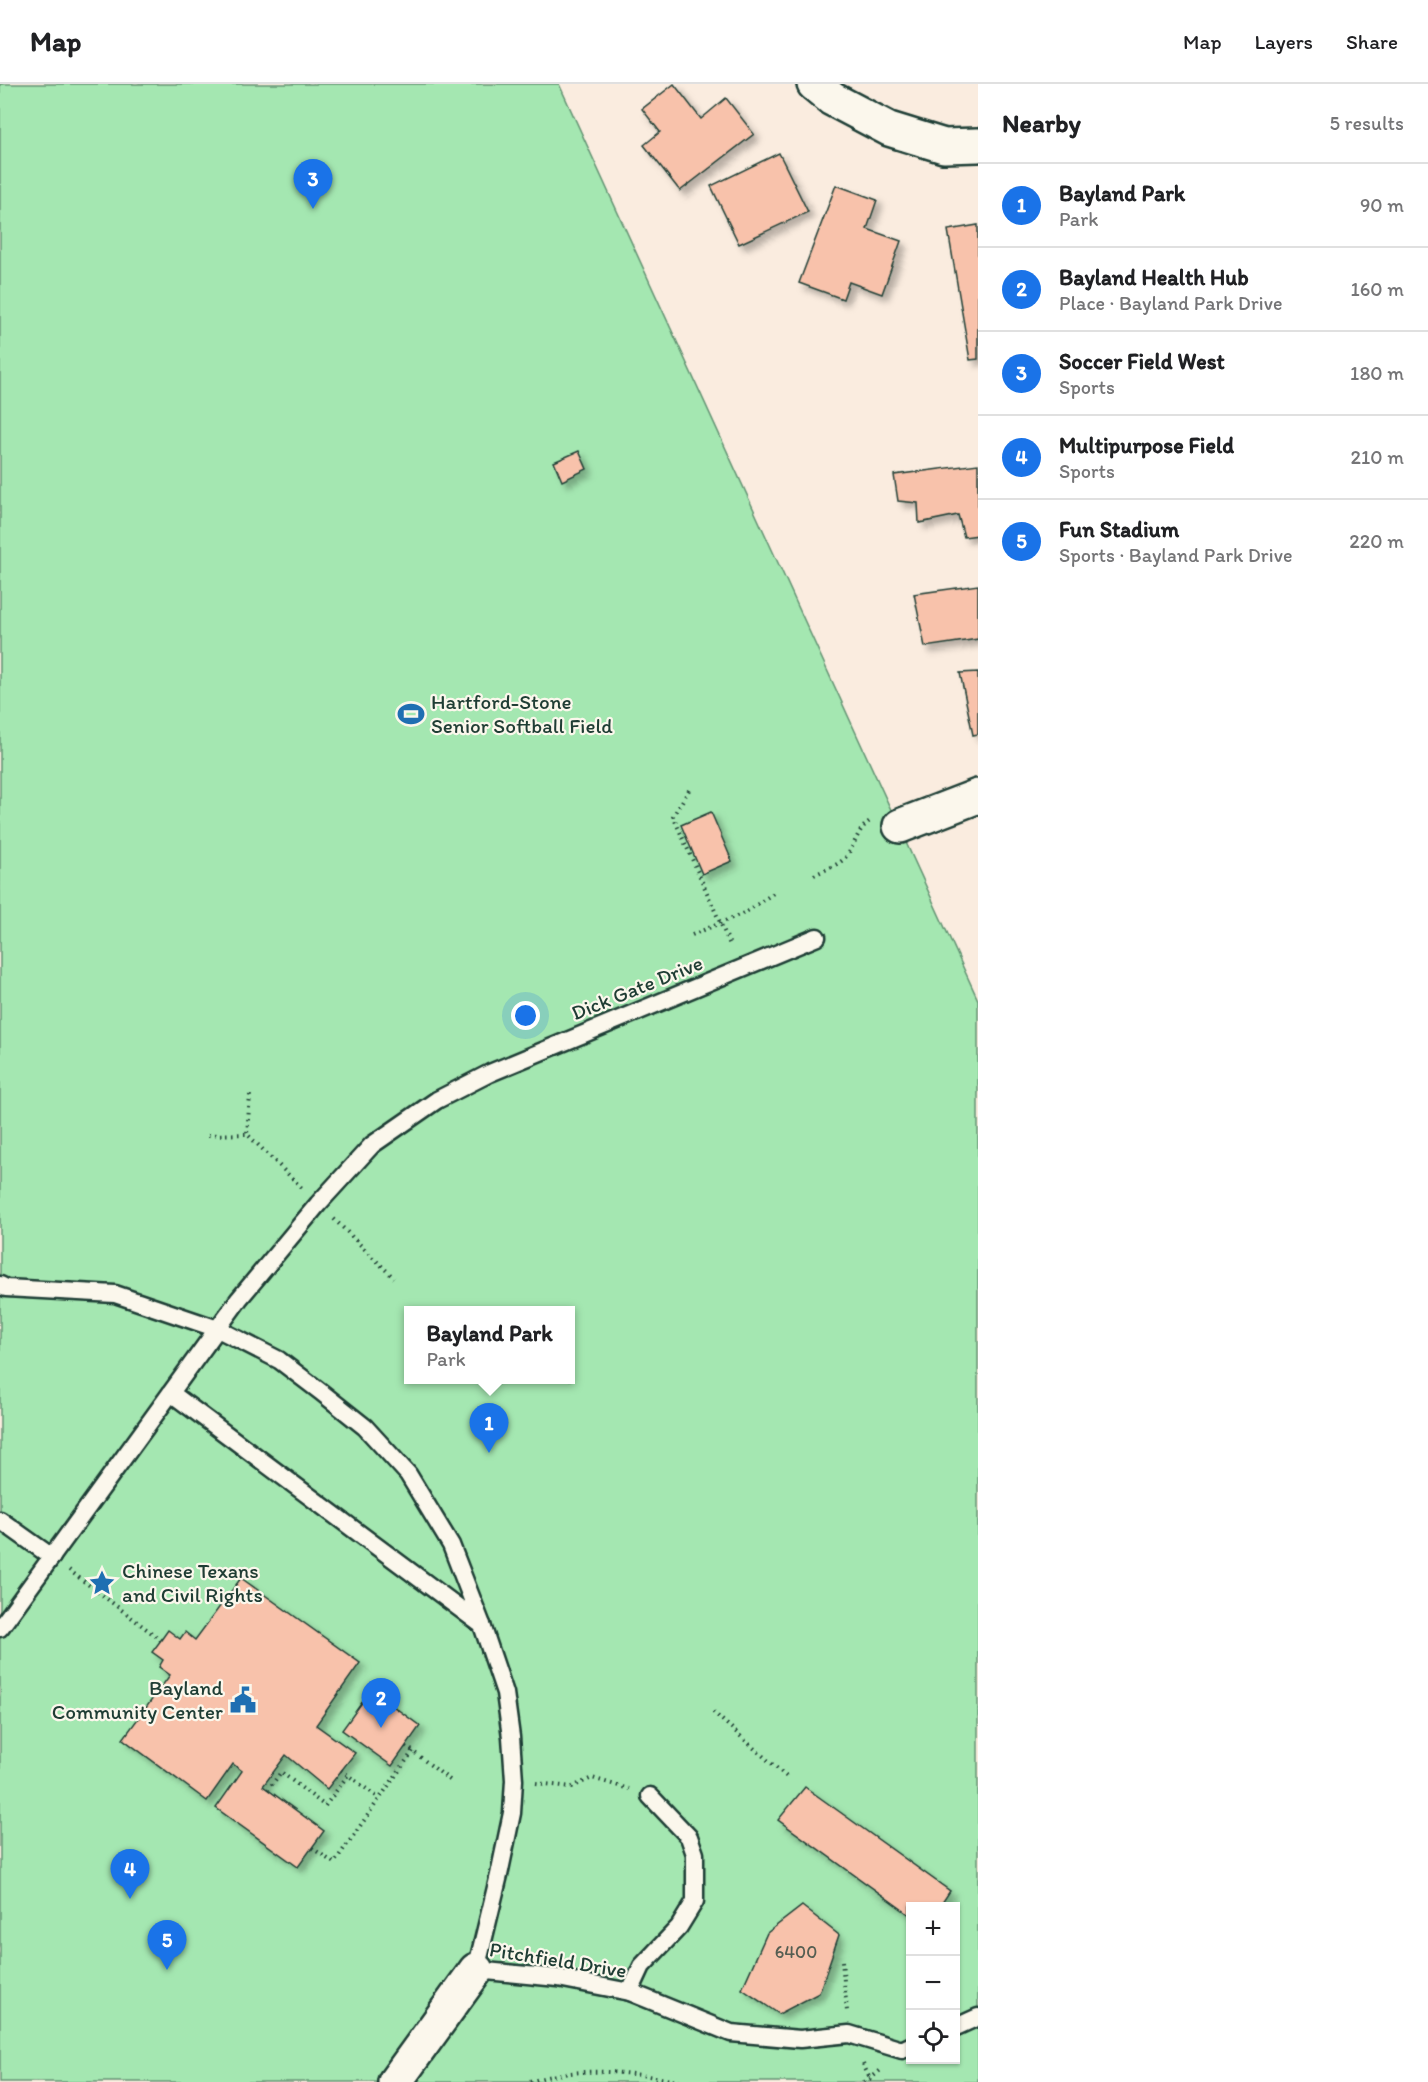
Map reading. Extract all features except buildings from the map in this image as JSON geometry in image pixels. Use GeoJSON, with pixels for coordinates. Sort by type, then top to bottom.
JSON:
{"type":"FeatureCollection","features":[{"type":"Feature","properties":{"kind":"street"},"geometry":{"type":"LineString","coordinates":[[814,84],[832,99],[889,129],[944,146],[978,146]]}},
{"type":"Feature","properties":{"kind":"street"},"geometry":{"type":"LineString","coordinates":[[886,823],[978,796]]}},
{"type":"Feature","properties":{"kind":"street"},"geometry":{"type":"LineString","coordinates":[[395,2082],[476,1970]]}},
{"type":"Feature","properties":{"kind":"lane","name":"Dick Gate Drive"},"geometry":{"type":"LineString","coordinates":[[0,1628],[239,1299],[318,1204],[372,1146],[437,1100],[490,1073],[818,937]]}},
{"type":"Feature","properties":{"kind":"lane"},"geometry":{"type":"LineString","coordinates":[[2,1288],[115,1294],[218,1329],[279,1360],[321,1392],[365,1427],[408,1474],[451,1545],[505,1693],[514,1780],[512,1813],[476,1970]]}},
{"type":"Feature","properties":{"kind":"lane"},"geometry":{"type":"LineString","coordinates":[[171,1393],[482,1625]]}},
{"type":"Feature","properties":{"kind":"lane"},"geometry":{"type":"LineString","coordinates":[[0,1520],[52,1557]]}},
{"type":"Feature","properties":{"kind":"lane"},"geometry":{"type":"LineString","coordinates":[[630,1992],[642,1966],[679,1927],[695,1901],[695,1854],[689,1838],[650,1796]]}},
{"type":"Feature","properties":{"kind":"lane","name":"Pitchfield Drive"},"geometry":{"type":"LineString","coordinates":[[476,1970],[558,1978],[630,1992],[731,2033],[800,2039],[849,2034],[902,2050],[906,2048]]}},
{"type":"Feature","properties":{"kind":"lane"},"geometry":{"type":"LineString","coordinates":[[960,2025],[978,2017]]}},
{"type":"Feature","properties":{"kind":"path"},"geometry":{"type":"LineString","coordinates":[[689,790],[673,816],[733,953]]}},
{"type":"Feature","properties":{"kind":"path"},"geometry":{"type":"LineString","coordinates":[[814,874],[836,865],[847,856],[862,826],[886,823]]}},
{"type":"Feature","properties":{"kind":"path"},"geometry":{"type":"LineString","coordinates":[[692,935],[746,912],[775,892]]}},
{"type":"Feature","properties":{"kind":"path"},"geometry":{"type":"LineString","coordinates":[[247,1134],[250,1095]]}},
{"type":"Feature","properties":{"kind":"path"},"geometry":{"type":"LineString","coordinates":[[208,1135],[247,1134],[305,1191]]}},
{"type":"Feature","properties":{"kind":"path"},"geometry":{"type":"LineString","coordinates":[[332,1217],[394,1278]]}},
{"type":"Feature","properties":{"kind":"path"},"geometry":{"type":"LineString","coordinates":[[52,1557],[161,1640]]}},
{"type":"Feature","properties":{"kind":"path"},"geometry":{"type":"LineString","coordinates":[[713,1712],[788,1778]]}},
{"type":"Feature","properties":{"kind":"path"},"geometry":{"type":"LineString","coordinates":[[406,1746],[451,1781]]}},
{"type":"Feature","properties":{"kind":"path"},"geometry":{"type":"LineString","coordinates":[[312,1848],[334,1863],[413,1751]]}},
{"type":"Feature","properties":{"kind":"path"},"geometry":{"type":"LineString","coordinates":[[341,1770],[380,1798]]}},
{"type":"Feature","properties":{"kind":"path"},"geometry":{"type":"LineString","coordinates":[[268,1790],[281,1772],[325,1806],[348,1775]]}},
{"type":"Feature","properties":{"kind":"path"},"geometry":{"type":"LineString","coordinates":[[514,1780],[572,1787],[592,1778],[650,1796]]}},
{"type":"Feature","properties":{"kind":"path"},"geometry":{"type":"LineString","coordinates":[[842,1961],[849,2034]]}},
{"type":"Feature","properties":{"kind":"path"},"geometry":{"type":"LineString","coordinates":[[530,2082],[584,2071],[643,2074],[681,2082]]}},
{"type":"Feature","properties":{"kind":"green space"},"geometry":{"type":"Polygon","coordinates":[[[0,84],[559,84],[978,1000],[978,2082],[0,2082],[0,84]]]}},
{"type":"Feature","properties":{"kind":"place","name":"Soccer Field West"},"geometry":{"type":"Point","coordinates":[313,209]}},
{"type":"Feature","properties":{"kind":"place","name":"Hartford-Stone Senior Softball Field"},"geometry":{"type":"Point","coordinates":[411,714]}},
{"type":"Feature","properties":{"kind":"place","name":"Bayland Park"},"geometry":{"type":"Point","coordinates":[489,1453]}},
{"type":"Feature","properties":{"kind":"place","name":"Chinese Texans and Civil Rights"},"geometry":{"type":"Point","coordinates":[102,1583]}},
{"type":"Feature","properties":{"kind":"place","name":"Bayland Community Center"},"geometry":{"type":"Point","coordinates":[243,1700]}},
{"type":"Feature","properties":{"kind":"place","name":"Bayland Health Hub"},"geometry":{"type":"Point","coordinates":[381,1728]}},
{"type":"Feature","properties":{"kind":"place","name":"Multipurpose Field"},"geometry":{"type":"Point","coordinates":[130,1899]}},
{"type":"Feature","properties":{"kind":"place","name":"Fun Stadium"},"geometry":{"type":"Point","coordinates":[167,1970]}}]}
